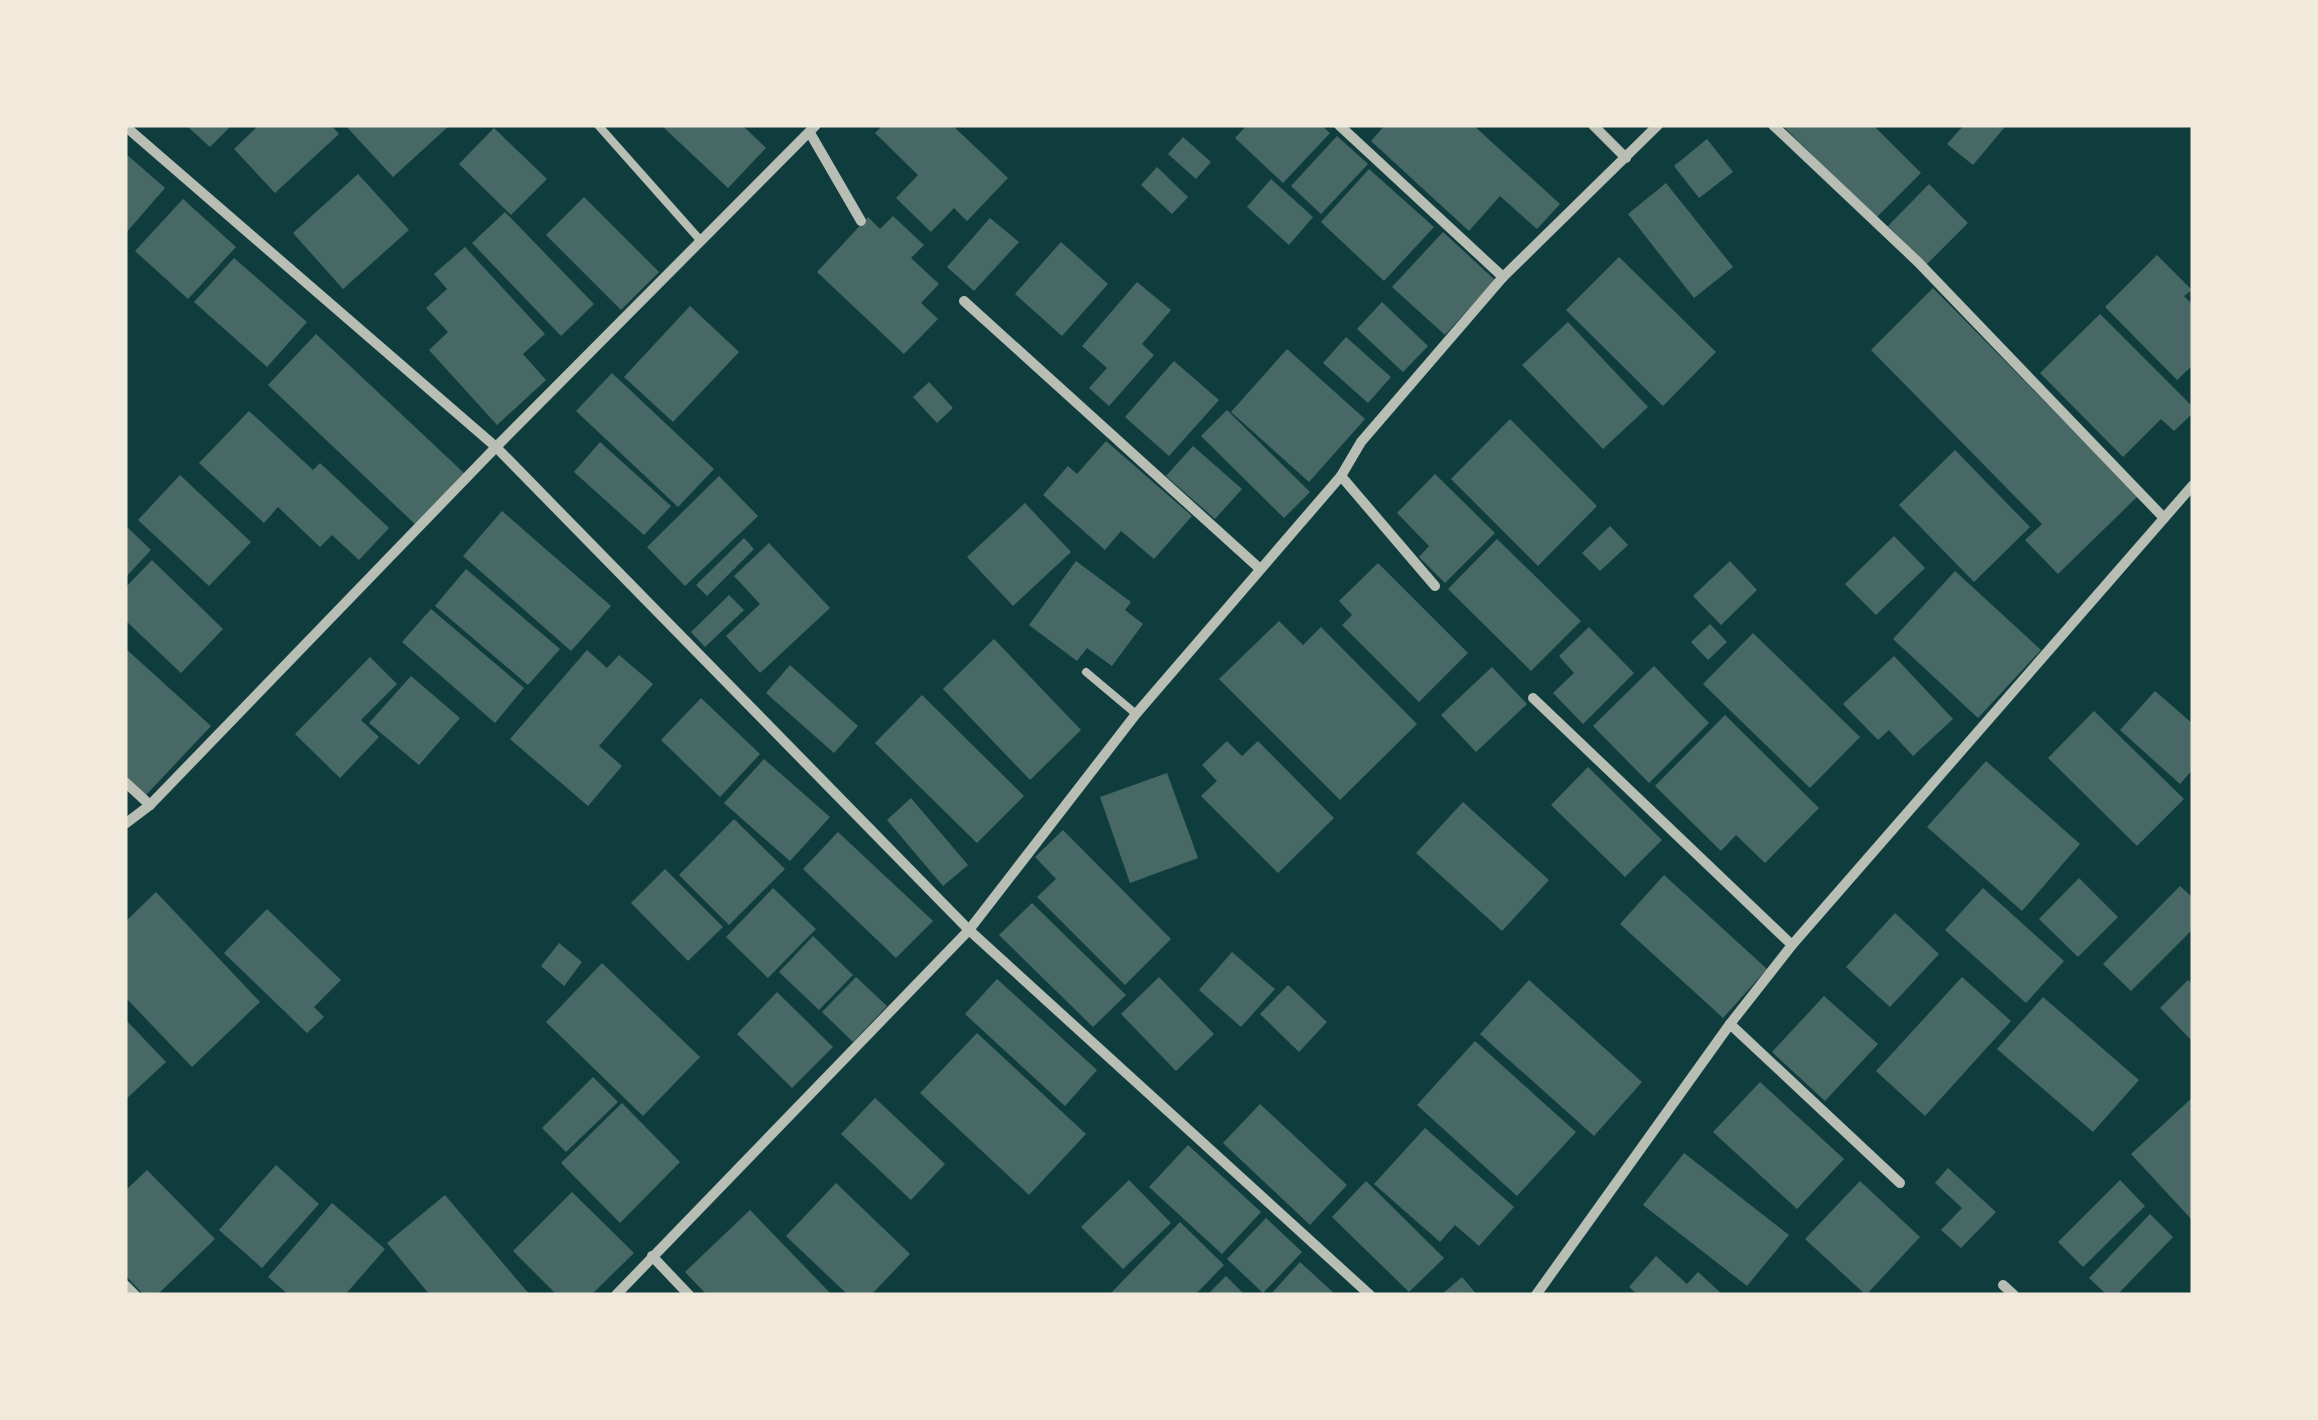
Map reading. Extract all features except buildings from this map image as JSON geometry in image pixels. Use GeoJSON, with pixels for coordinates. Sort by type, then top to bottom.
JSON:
{"type":"FeatureCollection","features":[{"type":"Feature","properties":{"kind":"street"},"geometry":{"type":"LineString","coordinates":[[1339,125],[1503,277]]}},
{"type":"Feature","properties":{"kind":"street"},"geometry":{"type":"LineString","coordinates":[[1593,125],[1626,158]]}},
{"type":"Feature","properties":{"kind":"street"},"geometry":{"type":"LineString","coordinates":[[616,1295],[969,930],[1136,714],[1342,476],[1360,442],[1503,277],[1658,125]]}},
{"type":"Feature","properties":{"kind":"street"},"geometry":{"type":"LineString","coordinates":[[1773,125],[1918,262],[2164,518]]}},
{"type":"Feature","properties":{"kind":"street"},"geometry":{"type":"LineString","coordinates":[[125,126],[496,447],[969,930],[1370,1295]]}},
{"type":"Feature","properties":{"kind":"street"},"geometry":{"type":"LineString","coordinates":[[125,824],[150,805],[496,447],[813,129],[861,221]]}},
{"type":"Feature","properties":{"kind":"street"},"geometry":{"type":"LineString","coordinates":[[964,301],[1259,568]]}},
{"type":"Feature","properties":{"kind":"street"},"geometry":{"type":"LineString","coordinates":[[1342,476],[1435,586]]}},
{"type":"Feature","properties":{"kind":"street"},"geometry":{"type":"LineString","coordinates":[[1536,1295],[1792,944],[2193,486]]}},
{"type":"Feature","properties":{"kind":"street"},"geometry":{"type":"LineString","coordinates":[[1533,698],[1792,944]]}},
{"type":"Feature","properties":{"kind":"street"},"geometry":{"type":"LineString","coordinates":[[125,782],[150,805]]}},
{"type":"Feature","properties":{"kind":"street"},"geometry":{"type":"LineString","coordinates":[[1730,1024],[1900,1183]]}},
{"type":"Feature","properties":{"kind":"street"},"geometry":{"type":"LineString","coordinates":[[652,1256],[689,1295]]}},
{"type":"Feature","properties":{"kind":"street"},"geometry":{"type":"LineString","coordinates":[[2003,1285],[2014,1295]]}},
{"type":"Feature","properties":{"kind":"street"},"geometry":{"type":"LineString","coordinates":[[125,1286],[135,1295]]}},
{"type":"Feature","properties":{"kind":"lane"},"geometry":{"type":"LineString","coordinates":[[598,125],[702,241]]}},
{"type":"Feature","properties":{"kind":"lane"},"geometry":{"type":"LineString","coordinates":[[1086,672],[1136,714]]}}]}
